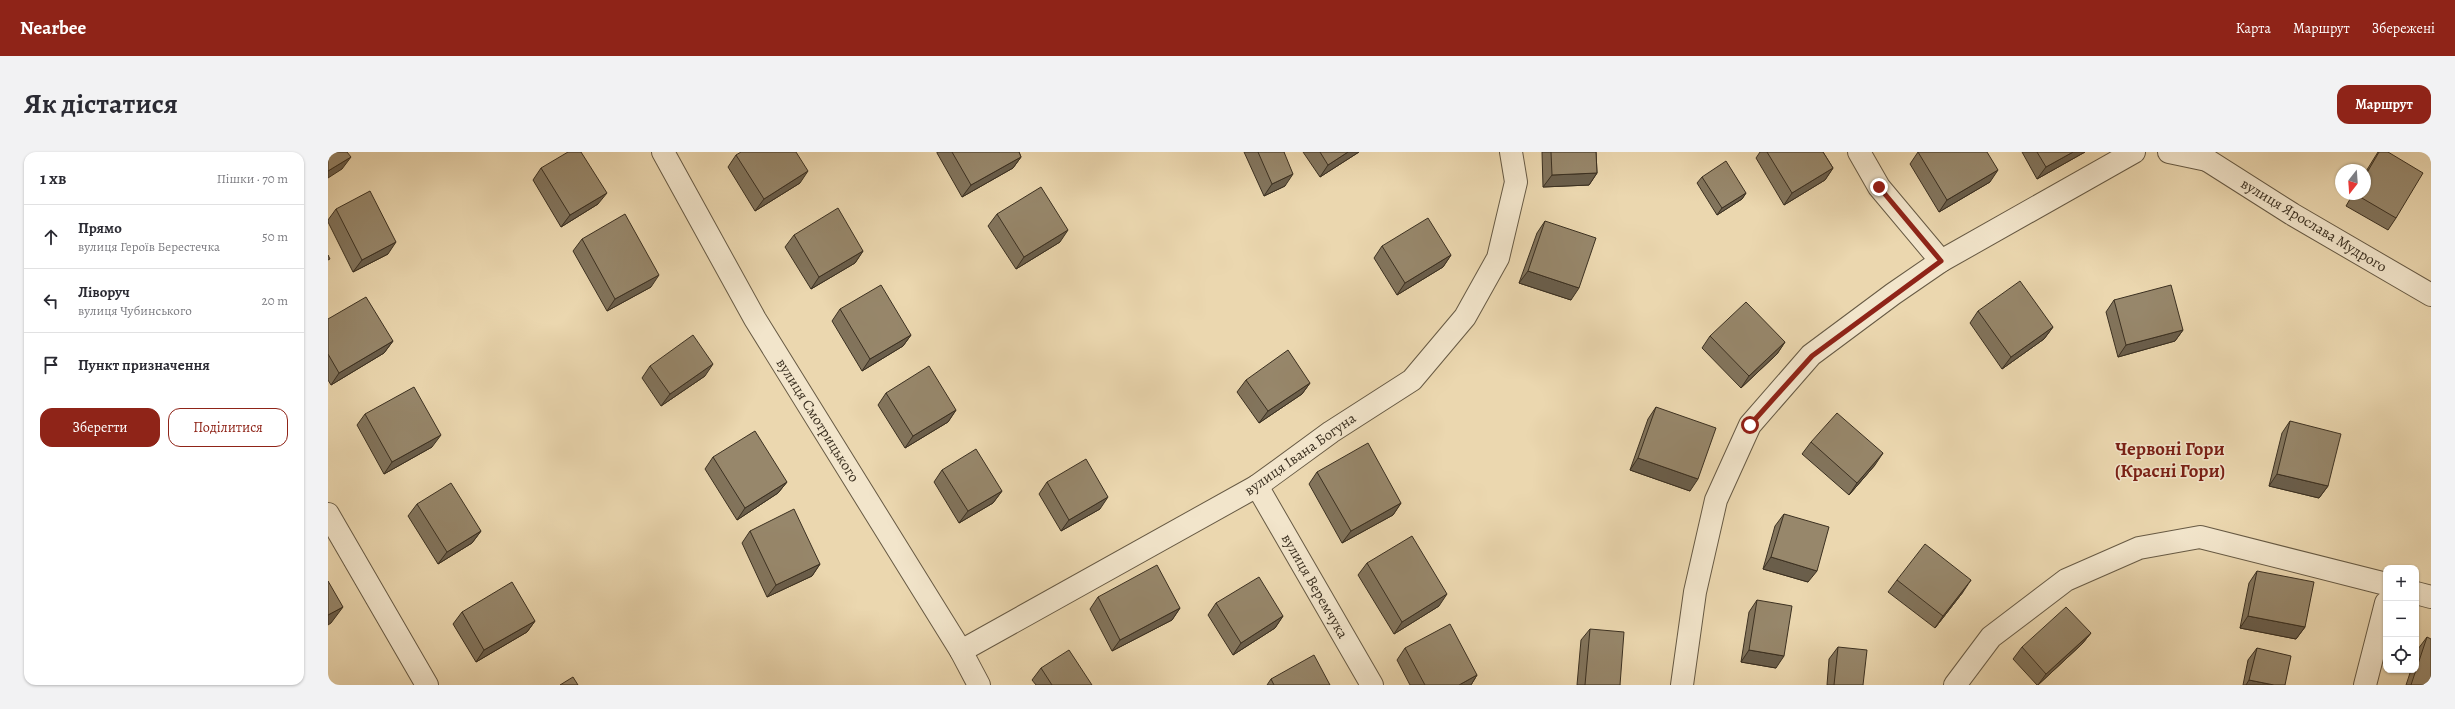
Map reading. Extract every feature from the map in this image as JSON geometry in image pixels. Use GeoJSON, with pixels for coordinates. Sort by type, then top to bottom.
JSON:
{"type":"FeatureCollection","features":[{"type":"Feature","properties":{"kind":"street","name":"вулиця Смотрицького"},"geometry":{"type":"LineString","coordinates":[[663,152],[755,319],[961,651],[979,685]]}},
{"type":"Feature","properties":{"kind":"street","name":"вулиця Івана Богуна"},"geometry":{"type":"LineString","coordinates":[[961,651],[1257,486],[1331,432],[1412,380],[1465,317],[1498,258],[1516,182],[1510,152]]}},
{"type":"Feature","properties":{"kind":"street"},"geometry":{"type":"LineString","coordinates":[[1859,152],[1879,187],[1941,261]]}},
{"type":"Feature","properties":{"kind":"street"},"geometry":{"type":"LineString","coordinates":[[1682,685],[1695,592],[1716,500],[1750,425],[1812,356],[1941,261],[2134,152]]}},
{"type":"Feature","properties":{"kind":"street"},"geometry":{"type":"LineString","coordinates":[[2169,152],[2204,156]]}},
{"type":"Feature","properties":{"kind":"street","name":"вулиця Ярослава Мудрого"},"geometry":{"type":"LineString","coordinates":[[2204,156],[2292,214],[2431,294]]}},
{"type":"Feature","properties":{"kind":"street","name":"вулиця Веремчука"},"geometry":{"type":"LineString","coordinates":[[1257,486],[1372,685]]}},
{"type":"Feature","properties":{"kind":"street"},"geometry":{"type":"LineString","coordinates":[[328,514],[427,685]]}},
{"type":"Feature","properties":{"kind":"street"},"geometry":{"type":"LineString","coordinates":[[1955,685],[1991,637],[2066,580],[2139,548],[2200,537],[2383,583]]}},
{"type":"Feature","properties":{"kind":"street"},"geometry":{"type":"LineString","coordinates":[[2419,594],[2431,597]]}},
{"type":"Feature","properties":{"kind":"street"},"geometry":{"type":"LineString","coordinates":[[2365,685],[2383,615]]}},
{"type":"Feature","properties":{"kind":"building"},"geometry":{"type":"Polygon","coordinates":[[[328,152],[347,152],[351,157],[328,171],[328,152]]]}},
{"type":"Feature","properties":{"kind":"building"},"geometry":{"type":"Polygon","coordinates":[[[568,152],[581,152],[607,193],[570,215],[541,168],[568,152]]]}},
{"type":"Feature","properties":{"kind":"building"},"geometry":{"type":"Polygon","coordinates":[[[741,152],[796,152],[808,171],[764,199],[736,155],[741,152]]]}},
{"type":"Feature","properties":{"kind":"building"},"geometry":{"type":"Polygon","coordinates":[[[952,152],[1019,152],[1021,157],[971,185],[952,152]]]}},
{"type":"Feature","properties":{"kind":"building"},"geometry":{"type":"Polygon","coordinates":[[[1258,152],[1284,152],[1293,174],[1272,184],[1258,152]]]}},
{"type":"Feature","properties":{"kind":"building"},"geometry":{"type":"Polygon","coordinates":[[[1320,152],[1348,152],[1328,165],[1320,152]]]}},
{"type":"Feature","properties":{"kind":"building"},"geometry":{"type":"Polygon","coordinates":[[[1551,152],[1596,152],[1597,173],[1552,175],[1551,152]]]}},
{"type":"Feature","properties":{"kind":"building"},"geometry":{"type":"Polygon","coordinates":[[[1767,152],[1823,152],[1833,168],[1792,193],[1767,152]]]}},
{"type":"Feature","properties":{"kind":"building"},"geometry":{"type":"Polygon","coordinates":[[[1918,152],[1987,152],[1998,170],[1947,200],[1918,152]]]}},
{"type":"Feature","properties":{"kind":"building"},"geometry":{"type":"Polygon","coordinates":[[[2037,152],[2073,152],[2046,167],[2037,152]]]}},
{"type":"Feature","properties":{"kind":"building"},"geometry":{"type":"Polygon","coordinates":[[[2379,152],[2388,152],[2423,173],[2396,218],[2365,200],[2371,200],[2371,166],[2379,152]]]}},
{"type":"Feature","properties":{"kind":"building"},"geometry":{"type":"Polygon","coordinates":[[[1726,161],[1746,193],[1722,208],[1702,177],[1726,161]]]}},
{"type":"Feature","properties":{"kind":"building"},"geometry":{"type":"Polygon","coordinates":[[[1041,187],[1068,230],[1024,257],[997,214],[1041,187]]]}},
{"type":"Feature","properties":{"kind":"building"},"geometry":{"type":"Polygon","coordinates":[[[370,191],[396,242],[362,260],[336,209],[370,191]]]}},
{"type":"Feature","properties":{"kind":"building"},"geometry":{"type":"Polygon","coordinates":[[[838,208],[863,251],[819,277],[794,235],[838,208]]]}},
{"type":"Feature","properties":{"kind":"building"},"geometry":{"type":"Polygon","coordinates":[[[625,214],[659,275],[615,299],[582,239],[625,214]]]}},
{"type":"Feature","properties":{"kind":"building"},"geometry":{"type":"Polygon","coordinates":[[[1428,218],[1451,255],[1405,283],[1382,246],[1428,218]]]}},
{"type":"Feature","properties":{"kind":"building"},"geometry":{"type":"Polygon","coordinates":[[[1545,221],[1596,238],[1579,288],[1528,271],[1545,221]]]}},
{"type":"Feature","properties":{"kind":"building"},"geometry":{"type":"Polygon","coordinates":[[[2020,281],[2053,327],[2011,357],[1978,311],[2020,281]]]}},
{"type":"Feature","properties":{"kind":"building"},"geometry":{"type":"Polygon","coordinates":[[[881,285],[911,335],[870,359],[840,309],[881,285]]]}},
{"type":"Feature","properties":{"kind":"building"},"geometry":{"type":"Polygon","coordinates":[[[2171,285],[2183,330],[2126,345],[2114,300],[2171,285]]]}},
{"type":"Feature","properties":{"kind":"building"},"geometry":{"type":"Polygon","coordinates":[[[366,297],[393,341],[339,373],[328,354],[328,319],[366,297]]]}},
{"type":"Feature","properties":{"kind":"building"},"geometry":{"type":"Polygon","coordinates":[[[1746,302],[1785,342],[1749,376],[1710,336],[1746,302]]]}},
{"type":"Feature","properties":{"kind":"building"},"geometry":{"type":"Polygon","coordinates":[[[693,335],[713,364],[670,394],[650,366],[693,335]]]}},
{"type":"Feature","properties":{"kind":"building"},"geometry":{"type":"Polygon","coordinates":[[[1288,350],[1310,383],[1268,411],[1246,380],[1288,350]]]}},
{"type":"Feature","properties":{"kind":"building"},"geometry":{"type":"Polygon","coordinates":[[[929,366],[956,410],[913,436],[886,393],[929,366]]]}},
{"type":"Feature","properties":{"kind":"building"},"geometry":{"type":"Polygon","coordinates":[[[414,387],[441,435],[392,462],[365,414],[414,387]]]}},
{"type":"Feature","properties":{"kind":"building"},"geometry":{"type":"Polygon","coordinates":[[[1656,407],[1716,428],[1698,479],[1638,458],[1656,407]]]}},
{"type":"Feature","properties":{"kind":"building"},"geometry":{"type":"Polygon","coordinates":[[[1837,413],[1883,453],[1857,483],[1811,442],[1837,413]]]}},
{"type":"Feature","properties":{"kind":"building"},"geometry":{"type":"Polygon","coordinates":[[[2290,421],[2341,434],[2328,486],[2277,474],[2290,421]]]}},
{"type":"Feature","properties":{"kind":"building"},"geometry":{"type":"Polygon","coordinates":[[[755,431],[787,482],[745,508],[713,457],[755,431]]]}},
{"type":"Feature","properties":{"kind":"building"},"geometry":{"type":"Polygon","coordinates":[[[1368,443],[1401,503],[1351,531],[1317,472],[1368,443]]]}},
{"type":"Feature","properties":{"kind":"building"},"geometry":{"type":"Polygon","coordinates":[[[976,449],[1002,491],[968,511],[942,470],[976,449]]]}},
{"type":"Feature","properties":{"kind":"building"},"geometry":{"type":"Polygon","coordinates":[[[1086,459],[1108,497],[1069,520],[1047,482],[1086,459]]]}},
{"type":"Feature","properties":{"kind":"building"},"geometry":{"type":"Polygon","coordinates":[[[451,483],[481,531],[447,552],[417,504],[451,483]]]}},
{"type":"Feature","properties":{"kind":"building"},"geometry":{"type":"Polygon","coordinates":[[[794,509],[820,564],[776,585],[750,531],[794,509]]]}},
{"type":"Feature","properties":{"kind":"building"},"geometry":{"type":"Polygon","coordinates":[[[1784,514],[1829,527],[1817,571],[1771,557],[1784,514]]]}},
{"type":"Feature","properties":{"kind":"building"},"geometry":{"type":"Polygon","coordinates":[[[1412,536],[1447,594],[1402,622],[1367,563],[1412,536]]]}},
{"type":"Feature","properties":{"kind":"building"},"geometry":{"type":"Polygon","coordinates":[[[1925,544],[1971,580],[1943,616],[1897,580],[1925,544]]]}},
{"type":"Feature","properties":{"kind":"building"},"geometry":{"type":"Polygon","coordinates":[[[1157,565],[1180,608],[1120,640],[1098,597],[1157,565]]]}},
{"type":"Feature","properties":{"kind":"building"},"geometry":{"type":"Polygon","coordinates":[[[2257,571],[2314,582],[2305,627],[2248,616],[2257,571]]]}},
{"type":"Feature","properties":{"kind":"building"},"geometry":{"type":"Polygon","coordinates":[[[1259,577],[1283,616],[1241,643],[1216,603],[1259,577]]]}},
{"type":"Feature","properties":{"kind":"building"},"geometry":{"type":"Polygon","coordinates":[[[328,581],[343,607],[328,615],[328,581]]]}},
{"type":"Feature","properties":{"kind":"building"},"geometry":{"type":"Polygon","coordinates":[[[512,582],[535,621],[484,650],[462,612],[512,582]]]}},
{"type":"Feature","properties":{"kind":"building"},"geometry":{"type":"Polygon","coordinates":[[[1757,600],[1792,606],[1784,656],[1749,650],[1757,600]]]}},
{"type":"Feature","properties":{"kind":"building"},"geometry":{"type":"Polygon","coordinates":[[[2066,607],[2091,633],[2046,674],[2022,647],[2066,607]]]}},
{"type":"Feature","properties":{"kind":"building"},"geometry":{"type":"Polygon","coordinates":[[[1450,624],[1477,675],[1459,685],[1425,685],[1405,648],[1450,624]]]}},
{"type":"Feature","properties":{"kind":"building"},"geometry":{"type":"Polygon","coordinates":[[[1590,629],[1624,632],[1620,685],[1585,685],[1590,629]]]}},
{"type":"Feature","properties":{"kind":"building"},"geometry":{"type":"Polygon","coordinates":[[[2427,637],[2431,639],[2431,685],[2411,685],[2415,673],[2419,673],[2419,661],[2427,637]]]}},
{"type":"Feature","properties":{"kind":"building"},"geometry":{"type":"Polygon","coordinates":[[[1838,647],[1867,650],[1863,685],[1834,685],[1838,647]]]}},
{"type":"Feature","properties":{"kind":"building"},"geometry":{"type":"Polygon","coordinates":[[[2257,648],[2291,656],[2285,685],[2274,685],[2249,680],[2257,648]]]}},
{"type":"Feature","properties":{"kind":"building"},"geometry":{"type":"Polygon","coordinates":[[[1069,650],[1092,685],[1052,685],[1041,668],[1069,650]]]}},
{"type":"Feature","properties":{"kind":"building"},"geometry":{"type":"Polygon","coordinates":[[[1314,655],[1330,685],[1274,685],[1271,679],[1314,655]]]}},
{"type":"Feature","properties":{"kind":"building"},"geometry":{"type":"Polygon","coordinates":[[[573,677],[578,685],[560,685],[573,677]]]}},
{"type":"Feature","properties":{"kind":"district","name":"Червоні Гори (Красні Гори)"},"geometry":{"type":"Point","coordinates":[2170,460]}},
{"type":"Feature","properties":{"kind":"route"},"geometry":{"type":"LineString","coordinates":[[1750,425],[1812,356],[1892,294],[1941,261],[1879,187]]}}]}
